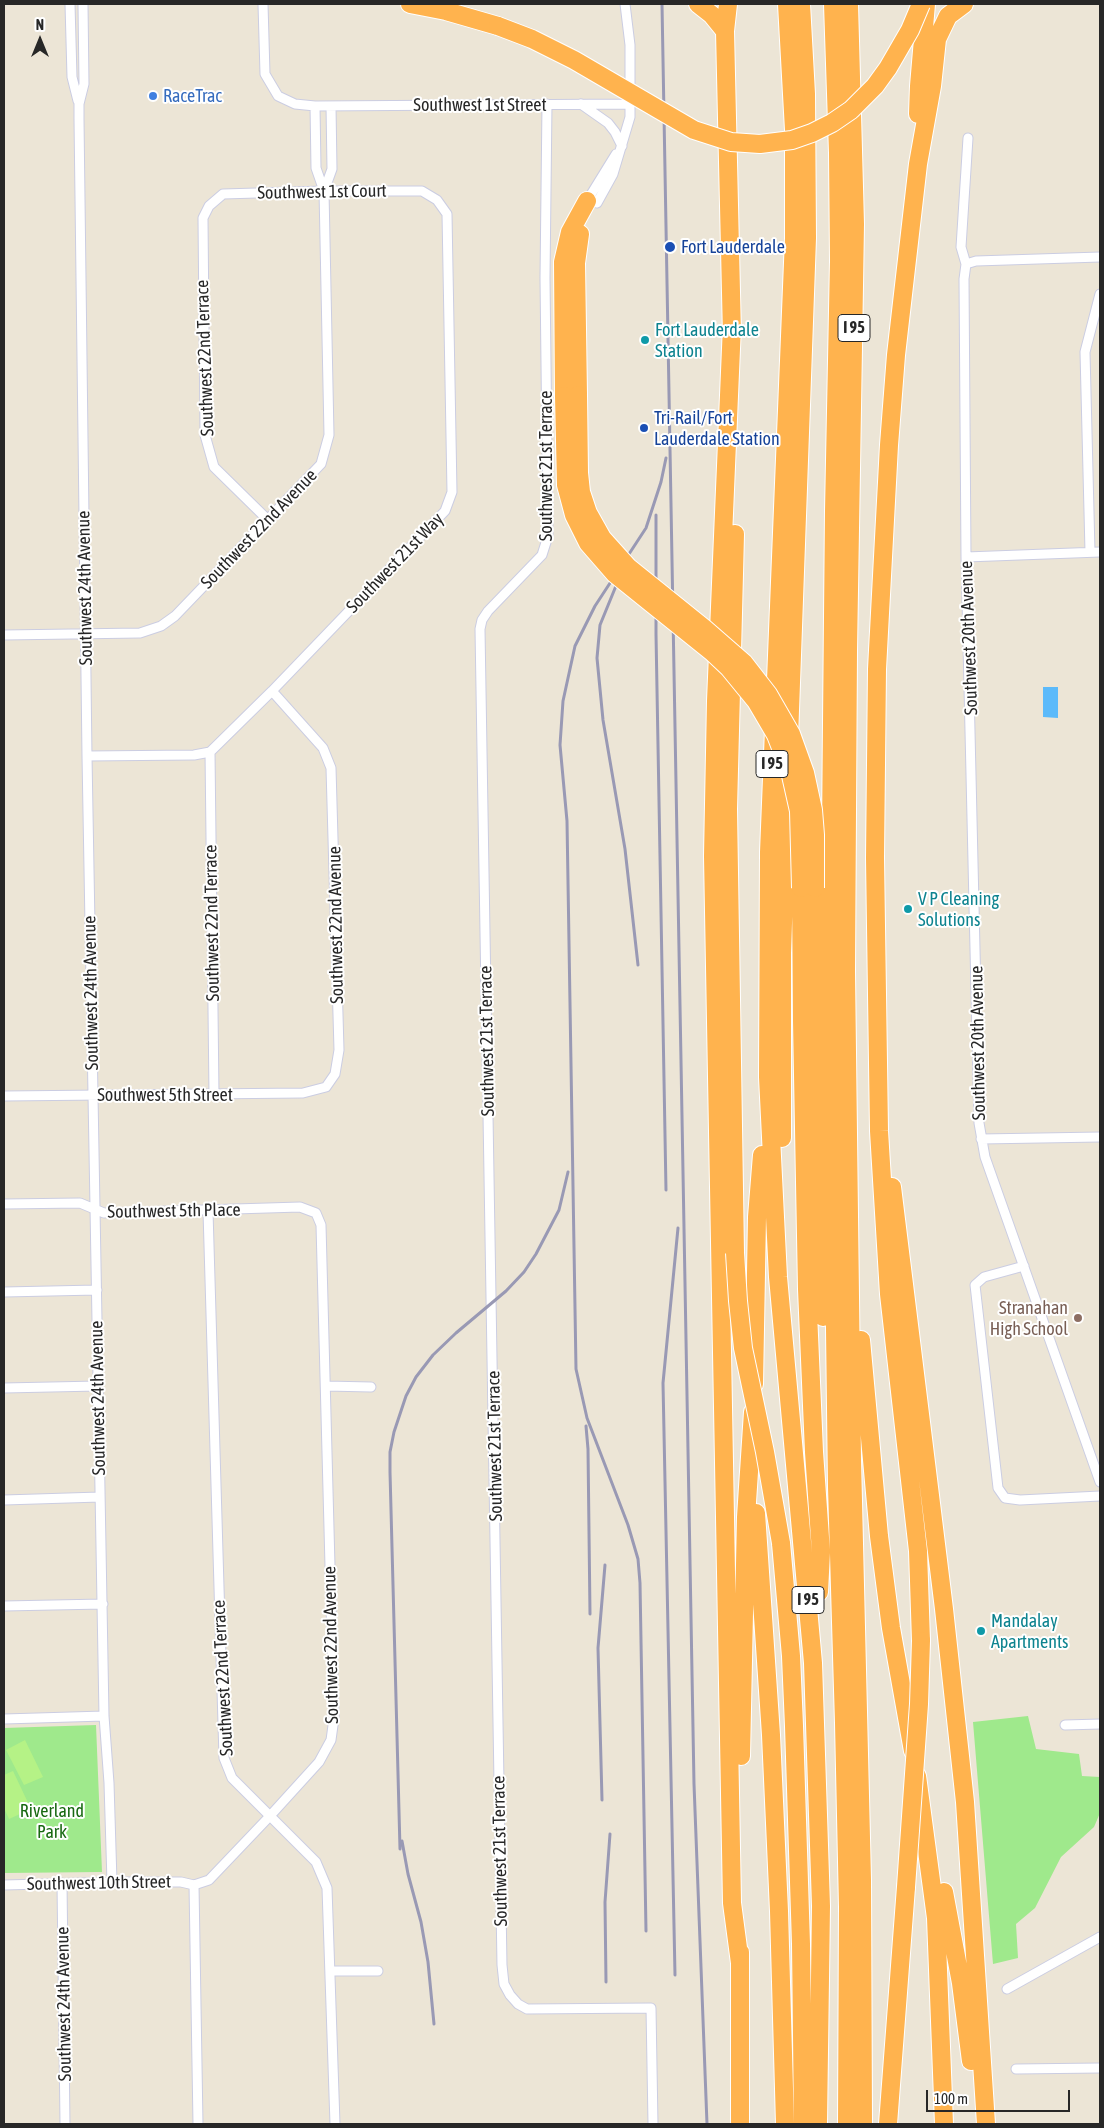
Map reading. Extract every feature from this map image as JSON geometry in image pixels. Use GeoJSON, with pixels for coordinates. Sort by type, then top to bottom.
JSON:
{"type":"FeatureCollection","features":[{"type":"Feature","properties":{"kind":"highway"},"geometry":{"type":"LineString","coordinates":[[410,4],[446,11],[498,26],[532,39],[574,60],[694,130],[732,142],[766,143],[792,140],[812,133],[832,123],[851,110],[868,94],[888,68],[910,30],[921,4]]}},
{"type":"Feature","properties":{"kind":"highway"},"geometry":{"type":"LineString","coordinates":[[698,4],[712,15],[725,31]]}},
{"type":"Feature","properties":{"kind":"highway"},"geometry":{"type":"LineString","coordinates":[[728,4],[725,31],[735,381],[735,513],[728,851],[735,1253],[743,1348],[768,1468],[781,1543],[791,1656],[801,1936],[803,2124]]}},
{"type":"Feature","properties":{"kind":"highway","name":"I 95"},"geometry":{"type":"LineString","coordinates":[[788,4],[794,130],[794,238],[769,843],[768,1077],[778,1268],[813,1663],[821,1898],[818,2124]]}},
{"type":"Feature","properties":{"kind":"highway"},"geometry":{"type":"LineString","coordinates":[[801,4],[807,111],[808,238],[784,876],[781,1073],[784,1178],[792,1312],[819,1592],[825,1695],[831,1846],[832,2004],[829,2124]]}},
{"type":"Feature","properties":{"kind":"highway"},"geometry":{"type":"LineString","coordinates":[[834,4],[839,269],[834,511],[830,935],[837,1487],[848,1907],[847,2124]]}},
{"type":"Feature","properties":{"kind":"highway","name":"I 95"},"geometry":{"type":"LineString","coordinates":[[849,4],[855,188],[846,863],[852,1459],[862,1880],[863,2124]]}},
{"type":"Feature","properties":{"kind":"highway"},"geometry":{"type":"LineString","coordinates":[[918,164],[919,86],[926,4]]}},
{"type":"Feature","properties":{"kind":"highway"},"geometry":{"type":"LineString","coordinates":[[888,2124],[919,1697],[921,1640],[917,1544],[884,1241],[877,1092],[875,787],[877,669],[884,526],[896,355],[918,164],[932,86],[937,39],[948,16],[964,4]]}},
{"type":"Feature","properties":{"kind":"highway"},"geometry":{"type":"LineString","coordinates":[[592,202],[579,236],[576,253],[571,396],[581,492],[588,513],[602,538],[628,567],[744,663],[768,694],[791,734],[805,773],[813,810],[816,835],[808,888],[802,1021],[807,1289],[814,1462],[821,1552],[819,1592]]}},
{"type":"Feature","properties":{"kind":"highway"},"geometry":{"type":"LineString","coordinates":[[732,325],[716,701],[713,856],[732,1903],[740,1963]]}},
{"type":"Feature","properties":{"kind":"highway"},"geometry":{"type":"LineString","coordinates":[[808,888],[816,1056],[819,1230],[827,1375],[837,1487]]}},
{"type":"Feature","properties":{"kind":"highway"},"geometry":{"type":"LineString","coordinates":[[878,1028],[893,1201],[947,1634],[966,1812],[986,2124]]}},
{"type":"Feature","properties":{"kind":"highway"},"geometry":{"type":"LineString","coordinates":[[740,2124],[742,1649],[746,1517],[752,1440],[757,1217],[768,1077]]}},
{"type":"Feature","properties":{"kind":"highway"},"geometry":{"type":"LineString","coordinates":[[850,1235],[869,1415],[878,1536],[891,1628],[920,1794],[937,1924],[944,2124]]}},
{"type":"Feature","properties":{"kind":"highway"},"geometry":{"type":"LineString","coordinates":[[752,1440],[774,1814],[780,1945],[784,2124]]}},
{"type":"Feature","properties":{"kind":"highway"},"geometry":{"type":"LineString","coordinates":[[920,1794],[934,1845],[955,1948],[970,2054],[977,2124]]}},
{"type":"Feature","properties":{"kind":"street","name":"Southwest 24th Avenue"},"geometry":{"type":"LineString","coordinates":[[70,4],[72,77],[78,104],[94,1210],[104,1716],[109,1783],[112,1882]]}},
{"type":"Feature","properties":{"kind":"street","name":"Southwest 24th Avenue"},"geometry":{"type":"LineString","coordinates":[[78,104],[84,84],[83,4]]}},
{"type":"Feature","properties":{"kind":"street"},"geometry":{"type":"LineString","coordinates":[[263,4],[264,68],[270,86],[278,96],[288,102],[331,106]]}},
{"type":"Feature","properties":{"kind":"street"},"geometry":{"type":"LineString","coordinates":[[592,202],[622,146],[629,122],[630,45],[625,4]]}},
{"type":"Feature","properties":{"kind":"street","name":"Southwest 21st Terrace"},"geometry":{"type":"LineString","coordinates":[[547,104],[545,294],[548,536],[542,555],[488,611],[482,620],[480,629],[502,1964],[504,1984],[513,2000],[527,2009],[651,2008],[653,2124]]}},
{"type":"Feature","properties":{"kind":"street"},"geometry":{"type":"LineString","coordinates":[[580,104],[608,123],[622,146]]}},
{"type":"Feature","properties":{"kind":"street","name":"Southwest 1st Street"},"geometry":{"type":"LineString","coordinates":[[331,106],[630,104]]}},
{"type":"Feature","properties":{"kind":"street","name":"Southwest 22nd Avenue"},"geometry":{"type":"LineString","coordinates":[[4,635],[140,633],[160,626],[175,616],[321,464],[329,435],[324,191],[316,168],[315,106]]}},
{"type":"Feature","properties":{"kind":"street","name":"Southwest 22nd Avenue"},"geometry":{"type":"LineString","coordinates":[[324,191],[332,169],[331,106]]}},
{"type":"Feature","properties":{"kind":"street","name":"Southwest 20th Avenue"},"geometry":{"type":"LineString","coordinates":[[968,138],[960,247],[966,264],[964,286],[966,557],[981,1139],[1100,1482]]}},
{"type":"Feature","properties":{"kind":"street","name":"Southwest 1st Court"},"geometry":{"type":"LineString","coordinates":[[209,206],[223,194],[324,191],[422,190],[437,200]]}},
{"type":"Feature","properties":{"kind":"street","name":"Southwest 21st Way"},"geometry":{"type":"LineString","coordinates":[[210,752],[272,691],[445,511],[452,492],[447,214],[437,200]]}},
{"type":"Feature","properties":{"kind":"street","name":"Southwest 22nd Terrace"},"geometry":{"type":"LineString","coordinates":[[209,206],[203,218],[205,434],[214,467],[267,519]]}},
{"type":"Feature","properties":{"kind":"street"},"geometry":{"type":"LineString","coordinates":[[966,264],[1100,257]]}},
{"type":"Feature","properties":{"kind":"street"},"geometry":{"type":"LineString","coordinates":[[1090,552],[1085,352],[1100,294]]}},
{"type":"Feature","properties":{"kind":"street"},"geometry":{"type":"LineString","coordinates":[[966,557],[1100,552]]}},
{"type":"Feature","properties":{"kind":"street","name":"Southwest 22nd Avenue"},"geometry":{"type":"LineString","coordinates":[[272,691],[323,748],[332,768],[339,1050],[335,1074],[326,1087]]}},
{"type":"Feature","properties":{"kind":"street"},"geometry":{"type":"LineString","coordinates":[[87,756],[194,755],[210,752]]}},
{"type":"Feature","properties":{"kind":"street","name":"Southwest 22nd Terrace"},"geometry":{"type":"LineString","coordinates":[[210,752],[214,1095]]}},
{"type":"Feature","properties":{"kind":"street","name":"Southwest 5th Street"},"geometry":{"type":"LineString","coordinates":[[4,1096],[303,1093],[326,1087]]}},
{"type":"Feature","properties":{"kind":"street"},"geometry":{"type":"LineString","coordinates":[[981,1139],[1100,1136]]}},
{"type":"Feature","properties":{"kind":"street","name":"Southwest 5th Place"},"geometry":{"type":"LineString","coordinates":[[4,1204],[80,1203],[104,1214],[300,1207],[316,1213]]}},
{"type":"Feature","properties":{"kind":"street","name":"Southwest 22nd Terrace"},"geometry":{"type":"LineString","coordinates":[[208,1211],[224,1758],[232,1778],[269,1817]]}},
{"type":"Feature","properties":{"kind":"street","name":"Southwest 22nd Avenue"},"geometry":{"type":"LineString","coordinates":[[269,1817],[319,1762],[331,1740],[334,1709],[321,1225],[316,1213]]}},
{"type":"Feature","properties":{"kind":"street"},"geometry":{"type":"LineString","coordinates":[[1024,1266],[984,1278],[975,1285],[974,1296],[998,1488],[1005,1498],[1020,1500],[1100,1496]]}},
{"type":"Feature","properties":{"kind":"street"},"geometry":{"type":"LineString","coordinates":[[4,1292],[97,1290]]}},
{"type":"Feature","properties":{"kind":"street"},"geometry":{"type":"LineString","coordinates":[[4,1388],[98,1386]]}},
{"type":"Feature","properties":{"kind":"street"},"geometry":{"type":"LineString","coordinates":[[326,1386],[371,1387]]}},
{"type":"Feature","properties":{"kind":"street"},"geometry":{"type":"LineString","coordinates":[[4,1500],[100,1498]]}},
{"type":"Feature","properties":{"kind":"street"},"geometry":{"type":"LineString","coordinates":[[4,1606],[103,1604]]}},
{"type":"Feature","properties":{"kind":"street"},"geometry":{"type":"LineString","coordinates":[[4,1719],[104,1716]]}},
{"type":"Feature","properties":{"kind":"street"},"geometry":{"type":"LineString","coordinates":[[1065,1724],[1100,1724]]}},
{"type":"Feature","properties":{"kind":"street"},"geometry":{"type":"LineString","coordinates":[[198,2124],[194,1885],[208,1880],[269,1817],[316,1862],[327,1888],[335,2124]]}},
{"type":"Feature","properties":{"kind":"street","name":"Southwest 10th Street"},"geometry":{"type":"LineString","coordinates":[[4,1885],[181,1882],[194,1885]]}},
{"type":"Feature","properties":{"kind":"street","name":"Southwest 24th Avenue"},"geometry":{"type":"LineString","coordinates":[[62,1883],[65,2124]]}},
{"type":"Feature","properties":{"kind":"street"},"geometry":{"type":"LineString","coordinates":[[1007,1990],[1098,1941]]}},
{"type":"Feature","properties":{"kind":"street"},"geometry":{"type":"LineString","coordinates":[[331,1971],[378,1971]]}},
{"type":"Feature","properties":{"kind":"street"},"geometry":{"type":"LineString","coordinates":[[1016,2070],[1100,2068]]}},
{"type":"Feature","properties":{"kind":"green space"},"geometry":{"type":"Polygon","coordinates":[[[1028,1716],[1036,1749],[1079,1754],[1082,1776],[1100,1777],[1100,1813],[1094,1827],[1061,1857],[1035,1908],[1016,1924],[1018,1958],[993,1964],[973,1722],[1028,1716]]]}},
{"type":"Feature","properties":{"kind":"green space","name":"Riverland Park"},"geometry":{"type":"Polygon","coordinates":[[[96,1725],[102,1872],[4,1873],[4,1728],[96,1725]]]}},
{"type":"Feature","properties":{"kind":"green space"},"geometry":{"type":"Polygon","coordinates":[[[25,1740],[43,1777],[24,1785],[6,1750],[25,1740]]]}},
{"type":"Feature","properties":{"kind":"green space"},"geometry":{"type":"Polygon","coordinates":[[[13,1771],[31,1809],[9,1819],[4,1808],[4,1775],[13,1771]]]}},
{"type":"Feature","properties":{"kind":"water"},"geometry":{"type":"Polygon","coordinates":[[[1043,687],[1058,687],[1058,718],[1043,717],[1043,687]]]}},
{"type":"Feature","properties":{"kind":"railway"},"geometry":{"type":"LineString","coordinates":[[662,4],[694,1784],[707,2124]]}},
{"type":"Feature","properties":{"kind":"railway"},"geometry":{"type":"LineString","coordinates":[[646,1931],[638,1559],[628,1525],[587,1418],[576,1369],[567,821],[560,745],[563,701],[575,646],[595,606],[646,528],[661,482],[666,458]]}},
{"type":"Feature","properties":{"kind":"railway"},"geometry":{"type":"LineString","coordinates":[[656,515],[656,634],[666,1190]]}},
{"type":"Feature","properties":{"kind":"railway"},"geometry":{"type":"LineString","coordinates":[[618,581],[600,625],[597,658],[603,720],[625,849],[638,965]]}},
{"type":"Feature","properties":{"kind":"railway"},"geometry":{"type":"LineString","coordinates":[[400,1849],[390,1472],[390,1452],[394,1432],[406,1396],[416,1377],[433,1355],[506,1291],[524,1272],[536,1254],[559,1210],[568,1172]]}},
{"type":"Feature","properties":{"kind":"railway"},"geometry":{"type":"LineString","coordinates":[[675,1975],[663,1383],[678,1228]]}},
{"type":"Feature","properties":{"kind":"railway"},"geometry":{"type":"LineString","coordinates":[[586,1426],[588,1449],[590,1614]]}},
{"type":"Feature","properties":{"kind":"railway"},"geometry":{"type":"LineString","coordinates":[[602,1800],[598,1648],[605,1565]]}},
{"type":"Feature","properties":{"kind":"railway"},"geometry":{"type":"LineString","coordinates":[[606,1982],[605,1902],[610,1834]]}},
{"type":"Feature","properties":{"kind":"railway"},"geometry":{"type":"LineString","coordinates":[[402,1841],[408,1874],[421,1922],[428,1962],[434,2024]]}},
{"type":"Feature","properties":{"kind":"place","name":"RaceTrac"},"geometry":{"type":"Point","coordinates":[153,96]}},
{"type":"Feature","properties":{"kind":"place","name":"Fort Lauderdale"},"geometry":{"type":"Point","coordinates":[670,247]}},
{"type":"Feature","properties":{"kind":"place","name":"Fort Lauderdale Station"},"geometry":{"type":"Point","coordinates":[645,340]}},
{"type":"Feature","properties":{"kind":"place","name":"Tri-Rail/Fort Lauderdale Station"},"geometry":{"type":"Point","coordinates":[644,428]}},
{"type":"Feature","properties":{"kind":"place","name":"V P Cleaning Solutions"},"geometry":{"type":"Point","coordinates":[908,909]}},
{"type":"Feature","properties":{"kind":"place","name":"Stranahan High School"},"geometry":{"type":"Point","coordinates":[1078,1318]}},
{"type":"Feature","properties":{"kind":"place","name":"Mandalay Apartments"},"geometry":{"type":"Point","coordinates":[981,1631]}}]}
